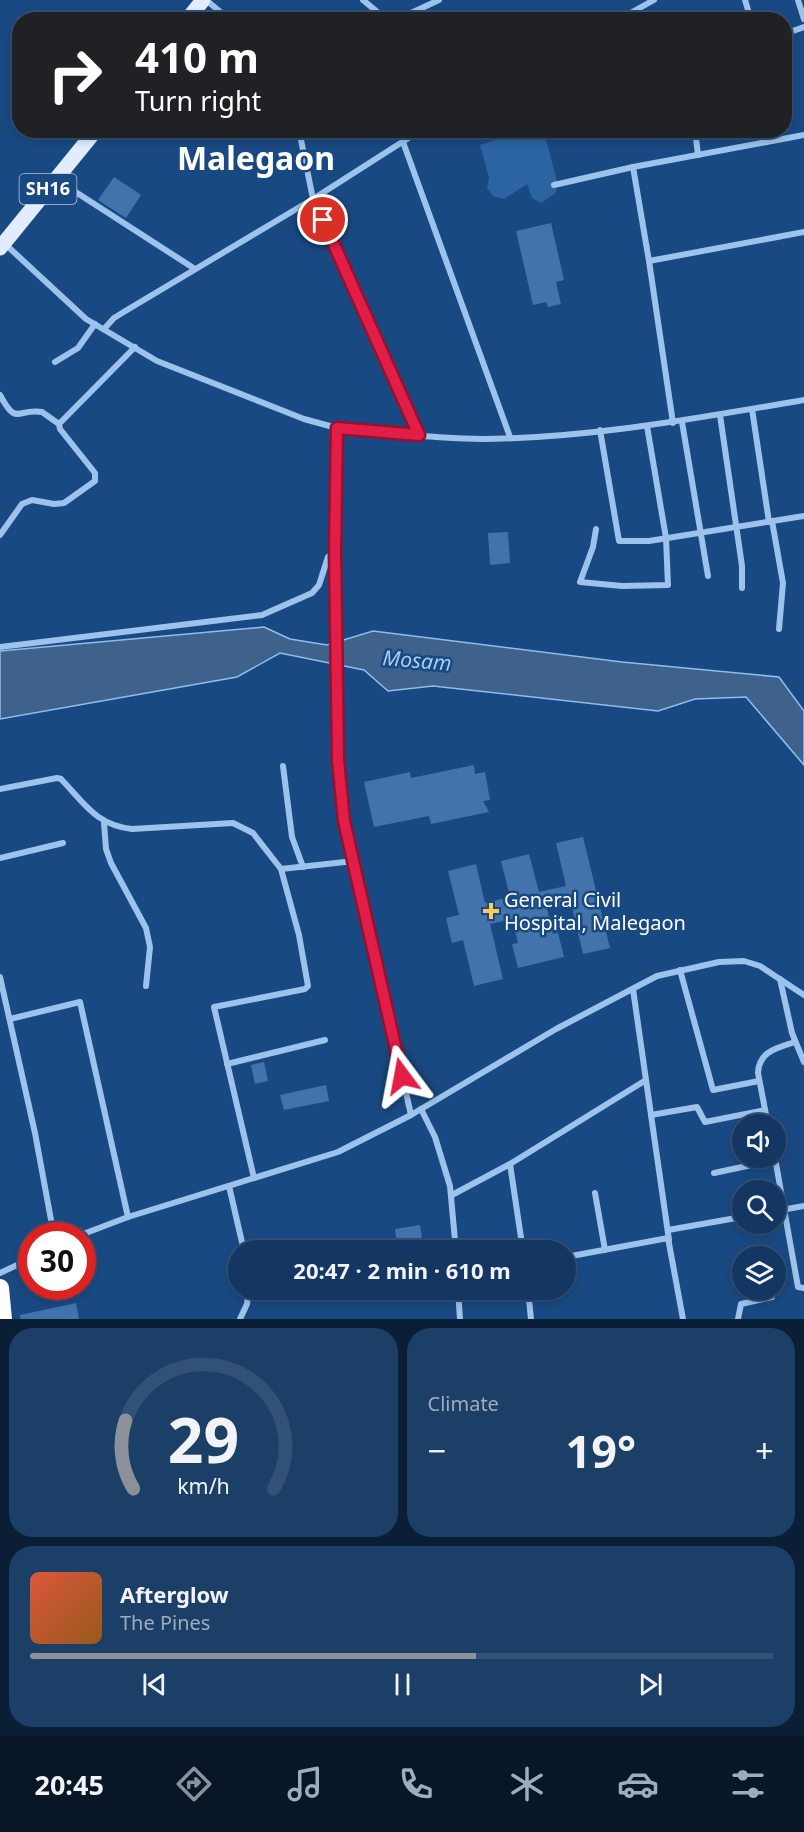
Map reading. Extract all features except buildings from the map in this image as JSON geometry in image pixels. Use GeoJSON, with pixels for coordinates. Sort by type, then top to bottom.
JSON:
{"type":"FeatureCollection","features":[{"type":"Feature","properties":{"kind":"highway"},"geometry":{"type":"LineString","coordinates":[[0,1288],[3,1319]]}},
{"type":"Feature","properties":{"kind":"main road"},"geometry":{"type":"LineString","coordinates":[[194,12],[204,0]]}},
{"type":"Feature","properties":{"kind":"main road","name":"SH16"},"geometry":{"type":"LineString","coordinates":[[2,245],[90,138]]}},
{"type":"Feature","properties":{"kind":"street"},"geometry":{"type":"LineString","coordinates":[[204,0],[220,12]]}},
{"type":"Feature","properties":{"kind":"street"},"geometry":{"type":"LineString","coordinates":[[364,0],[378,12]]}},
{"type":"Feature","properties":{"kind":"street"},"geometry":{"type":"LineString","coordinates":[[413,12],[439,0]]}},
{"type":"Feature","properties":{"kind":"street"},"geometry":{"type":"LineString","coordinates":[[635,0],[640,7]]}},
{"type":"Feature","properties":{"kind":"street"},"geometry":{"type":"LineString","coordinates":[[632,12],[654,0]]}},
{"type":"Feature","properties":{"kind":"street"},"geometry":{"type":"LineString","coordinates":[[798,0],[804,19]]}},
{"type":"Feature","properties":{"kind":"street"},"geometry":{"type":"LineString","coordinates":[[301,138],[313,199],[419,435]]}},
{"type":"Feature","properties":{"kind":"street"},"geometry":{"type":"LineString","coordinates":[[104,329],[114,318],[313,199],[409,138]]}},
{"type":"Feature","properties":{"kind":"street"},"geometry":{"type":"LineString","coordinates":[[696,138],[698,155]]}},
{"type":"Feature","properties":{"kind":"street"},"geometry":{"type":"LineString","coordinates":[[554,185],[633,167],[788,138]]}},
{"type":"Feature","properties":{"kind":"street"},"geometry":{"type":"LineString","coordinates":[[403,142],[510,437]]}},
{"type":"Feature","properties":{"kind":"street"},"geometry":{"type":"LineString","coordinates":[[633,167],[673,423]]}},
{"type":"Feature","properties":{"kind":"street"},"geometry":{"type":"LineString","coordinates":[[56,180],[195,269]]}},
{"type":"Feature","properties":{"kind":"street"},"geometry":{"type":"LineString","coordinates":[[649,261],[804,232]]}},
{"type":"Feature","properties":{"kind":"street"},"geometry":{"type":"LineString","coordinates":[[2,245],[86,319],[158,361],[304,419],[337,428],[482,439],[682,422],[804,400]]}},
{"type":"Feature","properties":{"kind":"street"},"geometry":{"type":"LineString","coordinates":[[56,362],[78,348],[95,324]]}},
{"type":"Feature","properties":{"kind":"street"},"geometry":{"type":"LineString","coordinates":[[59,424],[135,347]]}},
{"type":"Feature","properties":{"kind":"street"},"geometry":{"type":"LineString","coordinates":[[0,395],[10,412],[16,415],[42,412],[59,424],[60,429],[95,473],[95,481],[64,503],[54,504],[32,500],[22,504],[0,535]]}},
{"type":"Feature","properties":{"kind":"street"},"geometry":{"type":"LineString","coordinates":[[752,409],[770,521],[783,583],[779,629]]}},
{"type":"Feature","properties":{"kind":"street"},"geometry":{"type":"LineString","coordinates":[[720,415],[742,588]]}},
{"type":"Feature","properties":{"kind":"street"},"geometry":{"type":"LineString","coordinates":[[682,422],[708,576]]}},
{"type":"Feature","properties":{"kind":"street"},"geometry":{"type":"LineString","coordinates":[[596,529],[593,547],[580,580],[582,583],[667,586],[666,538],[647,426]]}},
{"type":"Feature","properties":{"kind":"street"},"geometry":{"type":"LineString","coordinates":[[337,428],[335,551],[338,760],[344,821],[411,1115]]}},
{"type":"Feature","properties":{"kind":"street"},"geometry":{"type":"LineString","coordinates":[[600,430],[618,540],[622,543],[804,516]]}},
{"type":"Feature","properties":{"kind":"street"},"geometry":{"type":"LineString","coordinates":[[0,647],[262,615],[312,593],[322,579],[328,556],[335,551]]}},
{"type":"Feature","properties":{"kind":"street"},"geometry":{"type":"LineString","coordinates":[[283,766],[292,837],[303,867]]}},
{"type":"Feature","properties":{"kind":"street"},"geometry":{"type":"LineString","coordinates":[[0,789],[57,778],[104,823],[132,829],[233,823],[253,833],[281,869],[309,983],[304,989],[214,1007],[254,1179]]}},
{"type":"Feature","properties":{"kind":"street"},"geometry":{"type":"LineString","coordinates":[[104,823],[106,849],[111,863],[147,928],[150,947],[146,986]]}},
{"type":"Feature","properties":{"kind":"street"},"geometry":{"type":"LineString","coordinates":[[0,858],[63,843]]}},
{"type":"Feature","properties":{"kind":"street"},"geometry":{"type":"LineString","coordinates":[[281,869],[354,861]]}},
{"type":"Feature","properties":{"kind":"street"},"geometry":{"type":"LineString","coordinates":[[96,1230],[338,1152],[411,1115],[556,1029],[657,976],[726,961],[744,961],[760,966],[804,995]]}},
{"type":"Feature","properties":{"kind":"street"},"geometry":{"type":"LineString","coordinates":[[680,970],[713,1090],[759,1081]]}},
{"type":"Feature","properties":{"kind":"street"},"geometry":{"type":"LineString","coordinates":[[0,977],[51,1222]]}},
{"type":"Feature","properties":{"kind":"street"},"geometry":{"type":"LineString","coordinates":[[780,980],[795,1042],[804,1062]]}},
{"type":"Feature","properties":{"kind":"street"},"geometry":{"type":"LineString","coordinates":[[633,989],[669,1240],[683,1319]]}},
{"type":"Feature","properties":{"kind":"street"},"geometry":{"type":"LineString","coordinates":[[10,1019],[80,1002],[128,1218]]}},
{"type":"Feature","properties":{"kind":"street"},"geometry":{"type":"LineString","coordinates":[[227,1064],[325,1040]]}},
{"type":"Feature","properties":{"kind":"street"},"geometry":{"type":"LineString","coordinates":[[766,1114],[758,1064],[764,1055],[795,1042]]}},
{"type":"Feature","properties":{"kind":"street"},"geometry":{"type":"LineString","coordinates":[[452,1195],[510,1164],[646,1080]]}},
{"type":"Feature","properties":{"kind":"street"},"geometry":{"type":"LineString","coordinates":[[651,1115],[697,1107],[705,1122],[765,1110]]}},
{"type":"Feature","properties":{"kind":"street"},"geometry":{"type":"LineString","coordinates":[[421,1109],[435,1137],[452,1195],[455,1240]]}},
{"type":"Feature","properties":{"kind":"street"},"geometry":{"type":"LineString","coordinates":[[510,1164],[521,1240]]}},
{"type":"Feature","properties":{"kind":"street"},"geometry":{"type":"LineString","coordinates":[[714,1173],[736,1168]]}},
{"type":"Feature","properties":{"kind":"street"},"geometry":{"type":"LineString","coordinates":[[229,1186],[241,1240]]}},
{"type":"Feature","properties":{"kind":"street"},"geometry":{"type":"LineString","coordinates":[[595,1193],[605,1250]]}},
{"type":"Feature","properties":{"kind":"street"},"geometry":{"type":"LineString","coordinates":[[786,1209],[804,1206]]}},
{"type":"Feature","properties":{"kind":"street"},"geometry":{"type":"LineString","coordinates":[[786,1215],[798,1287],[804,1288]]}},
{"type":"Feature","properties":{"kind":"street"},"geometry":{"type":"LineString","coordinates":[[668,1230],[732,1219]]}},
{"type":"Feature","properties":{"kind":"street"},"geometry":{"type":"LineString","coordinates":[[576,1255],[669,1238],[669,1240]]}},
{"type":"Feature","properties":{"kind":"street"},"geometry":{"type":"LineString","coordinates":[[0,1273],[18,1265]]}},
{"type":"Feature","properties":{"kind":"street"},"geometry":{"type":"LineString","coordinates":[[240,1319],[248,1300]]}},
{"type":"Feature","properties":{"kind":"street"},"geometry":{"type":"LineString","coordinates":[[459,1300],[460,1319]]}},
{"type":"Feature","properties":{"kind":"street"},"geometry":{"type":"LineString","coordinates":[[529,1300],[531,1319]]}},
{"type":"Feature","properties":{"kind":"street"},"geometry":{"type":"LineString","coordinates":[[738,1319],[741,1304],[759,1300]]}},
{"type":"Feature","properties":{"kind":"shaded area"},"geometry":{"type":"Polygon","coordinates":[[[502,138],[546,138],[557,181],[556,193],[541,203],[532,198],[527,184],[504,199],[493,196],[487,188],[489,178],[480,145],[502,138]]]}},
{"type":"Feature","properties":{"kind":"water","name":"Mosam"},"geometry":{"type":"Polygon","coordinates":[[[264,627],[290,639],[327,645],[373,631],[622,662],[779,677],[804,711],[804,765],[746,697],[695,699],[658,711],[433,686],[388,691],[364,670],[280,653],[237,677],[0,719],[0,651],[264,627]]]}},
{"type":"Feature","properties":{"kind":"place","name":"General Civil Hospital, Malegaon"},"geometry":{"type":"Point","coordinates":[491,911]}},
{"type":"Feature","properties":{"kind":"district","name":"Malegaon"},"geometry":{"type":"Point","coordinates":[256,159]}},
{"type":"Feature","properties":{"kind":"route"},"geometry":{"type":"LineString","coordinates":[[323,220],[419,435],[337,428],[335,551],[338,760],[344,821],[402,1076]]}}]}
